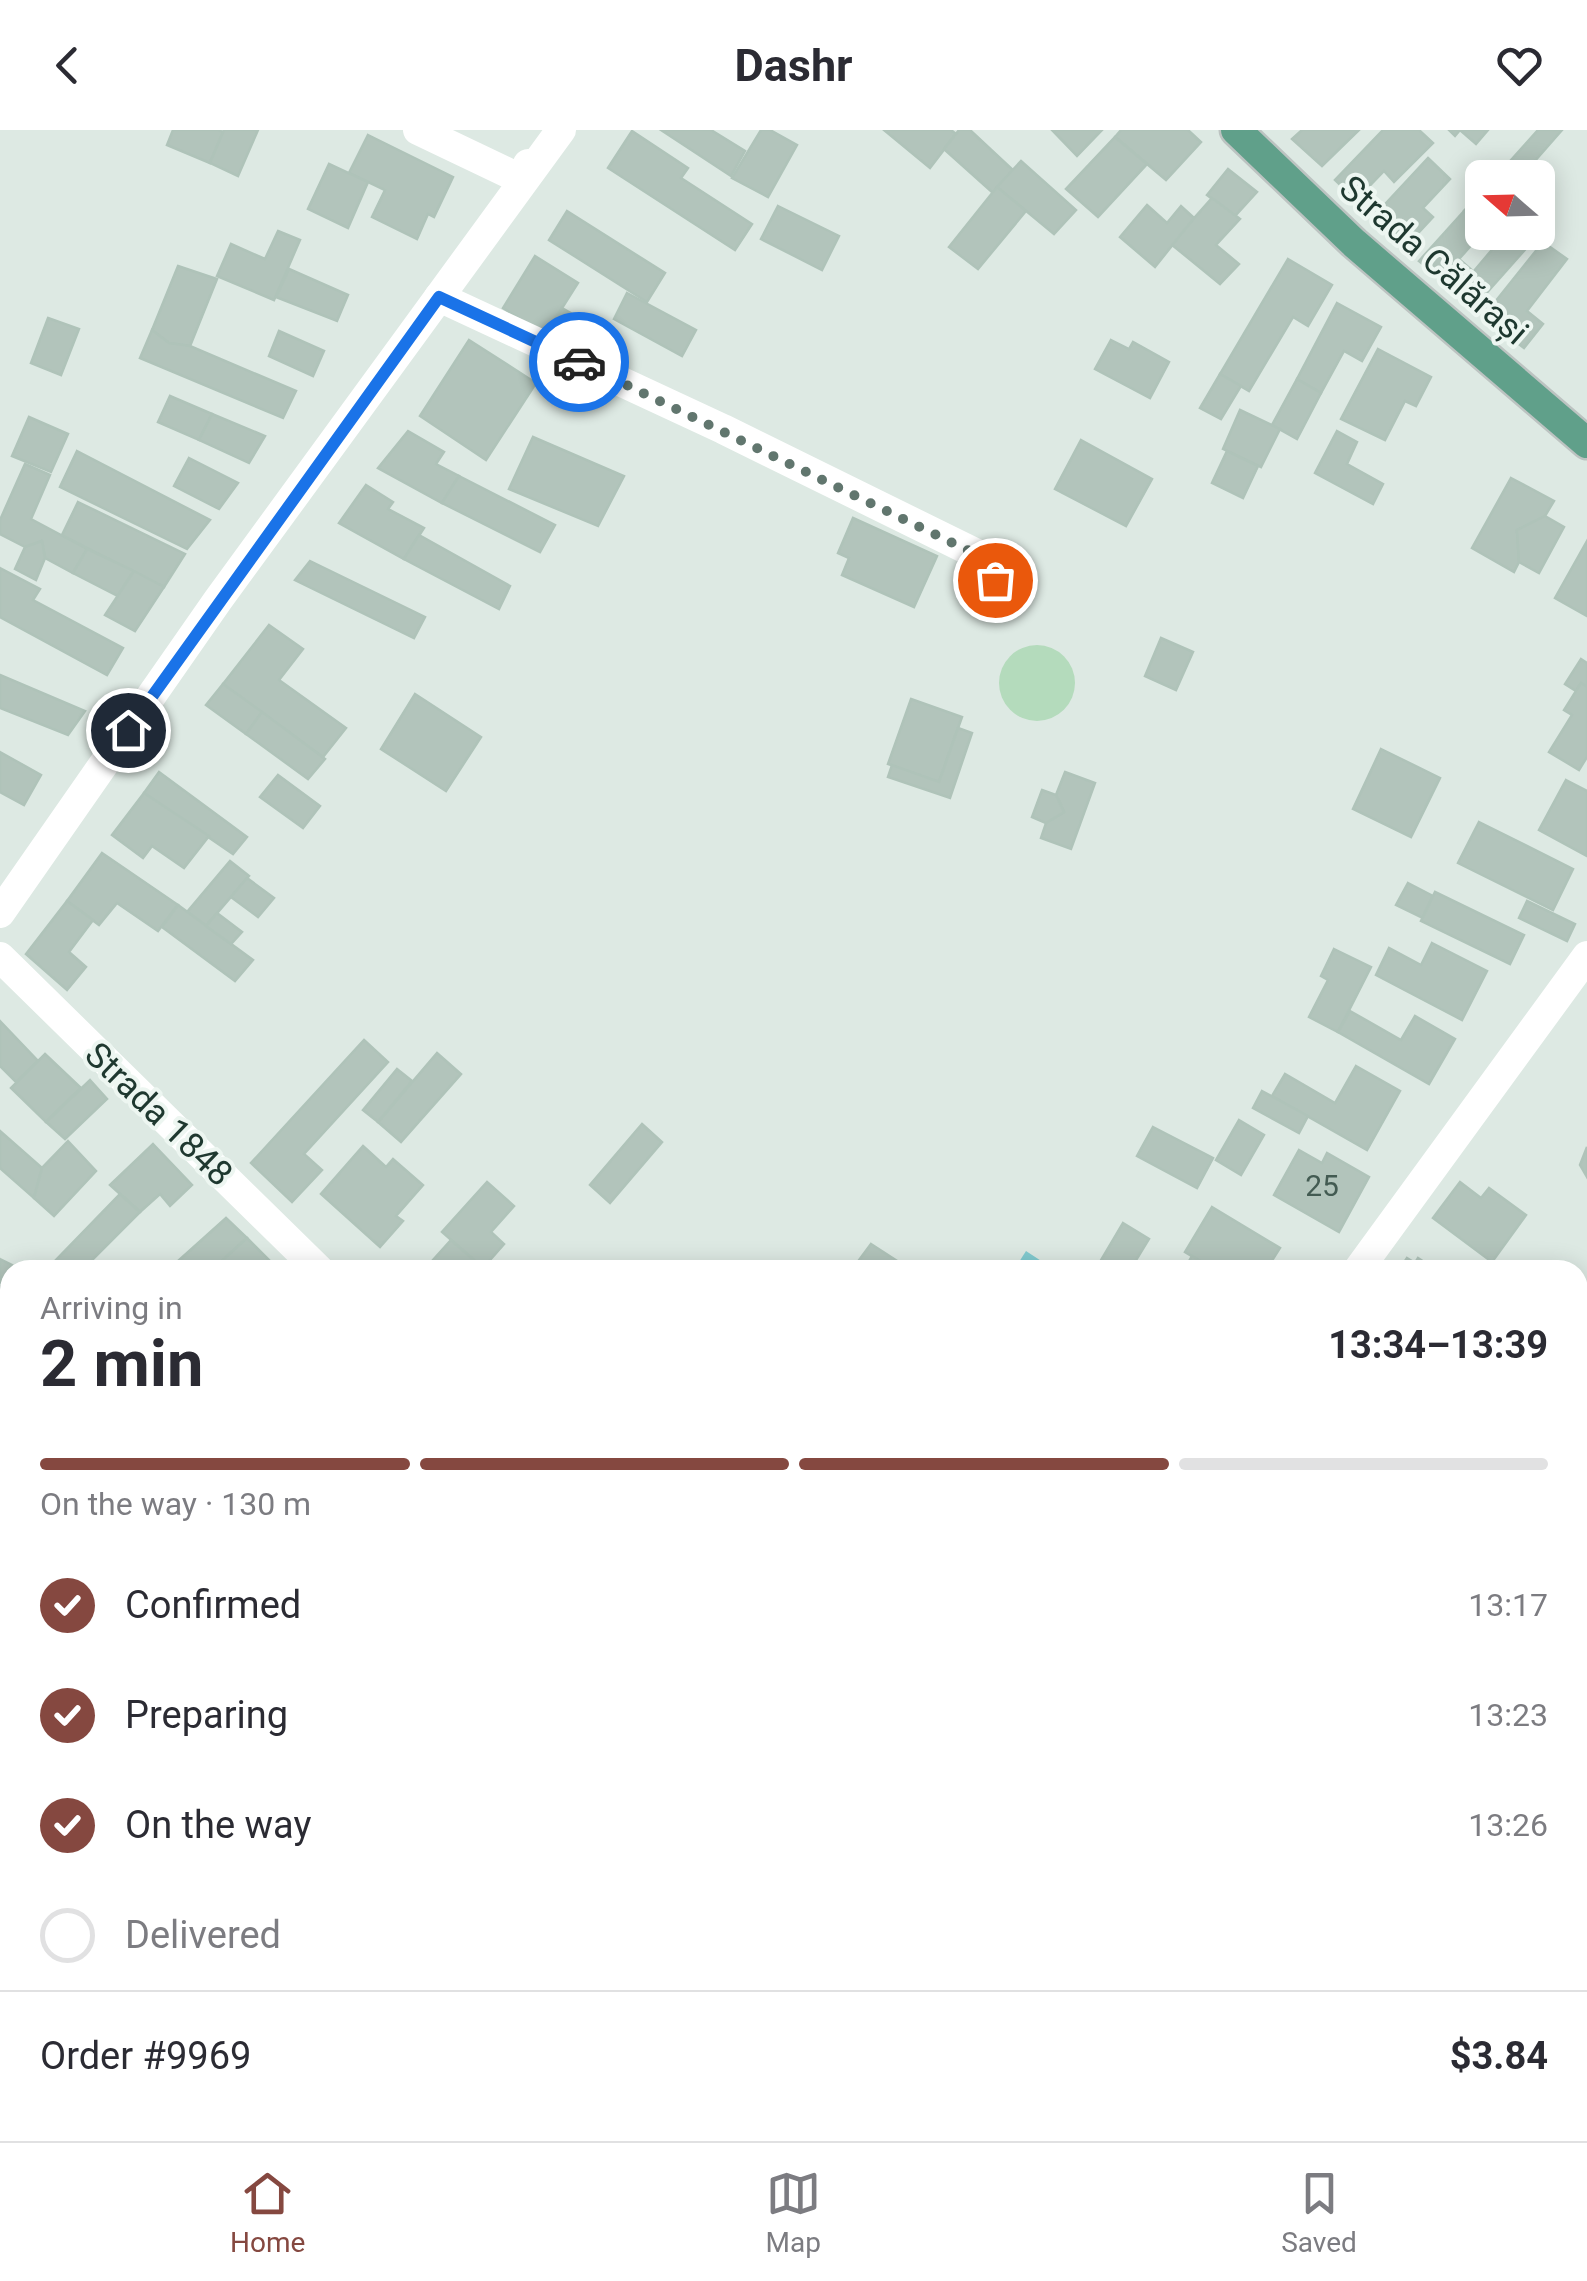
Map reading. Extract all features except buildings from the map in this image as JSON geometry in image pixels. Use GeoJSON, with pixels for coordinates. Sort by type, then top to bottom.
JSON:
{"type":"FeatureCollection","features":[{"type":"Feature","properties":{"kind":"main road","name":"Strada Călărași"},"geometry":{"type":"LineString","coordinates":[[1236,130],[1354,243],[1587,442]]}},
{"type":"Feature","properties":{"kind":"street"},"geometry":{"type":"LineString","coordinates":[[418,130],[522,180]]}},
{"type":"Feature","properties":{"kind":"street"},"geometry":{"type":"LineString","coordinates":[[522,180],[538,130]]}},
{"type":"Feature","properties":{"kind":"street"},"geometry":{"type":"LineString","coordinates":[[0,914],[218,600],[560,130]]}},
{"type":"Feature","properties":{"kind":"street"},"geometry":{"type":"LineString","coordinates":[[439,297],[722,429],[990,561],[1000,600]]}},
{"type":"Feature","properties":{"kind":"street"},"geometry":{"type":"LineString","coordinates":[[1365,1260],[1587,956]]}},
{"type":"Feature","properties":{"kind":"street","name":"Strada 1848"},"geometry":{"type":"LineString","coordinates":[[0,957],[309,1260]]}},
{"type":"Feature","properties":{"kind":"green space"},"geometry":{"type":"Polygon","coordinates":[[[1037,645],[1064,656],[1075,683],[1064,710],[1037,721],[1010,710],[999,683],[1010,656],[1037,645]]]}},
{"type":"Feature","properties":{"kind":"water"},"geometry":{"type":"Polygon","coordinates":[[[1026,1251],[1040,1260],[1020,1260],[1026,1251]]]}},
{"type":"Feature","properties":{"kind":"way so far"},"geometry":{"type":"LineString","coordinates":[[579,362],[990,561],[995,580]]}},
{"type":"Feature","properties":{"kind":"route"},"geometry":{"type":"LineString","coordinates":[[128,730],[439,297],[579,362]]}}]}
